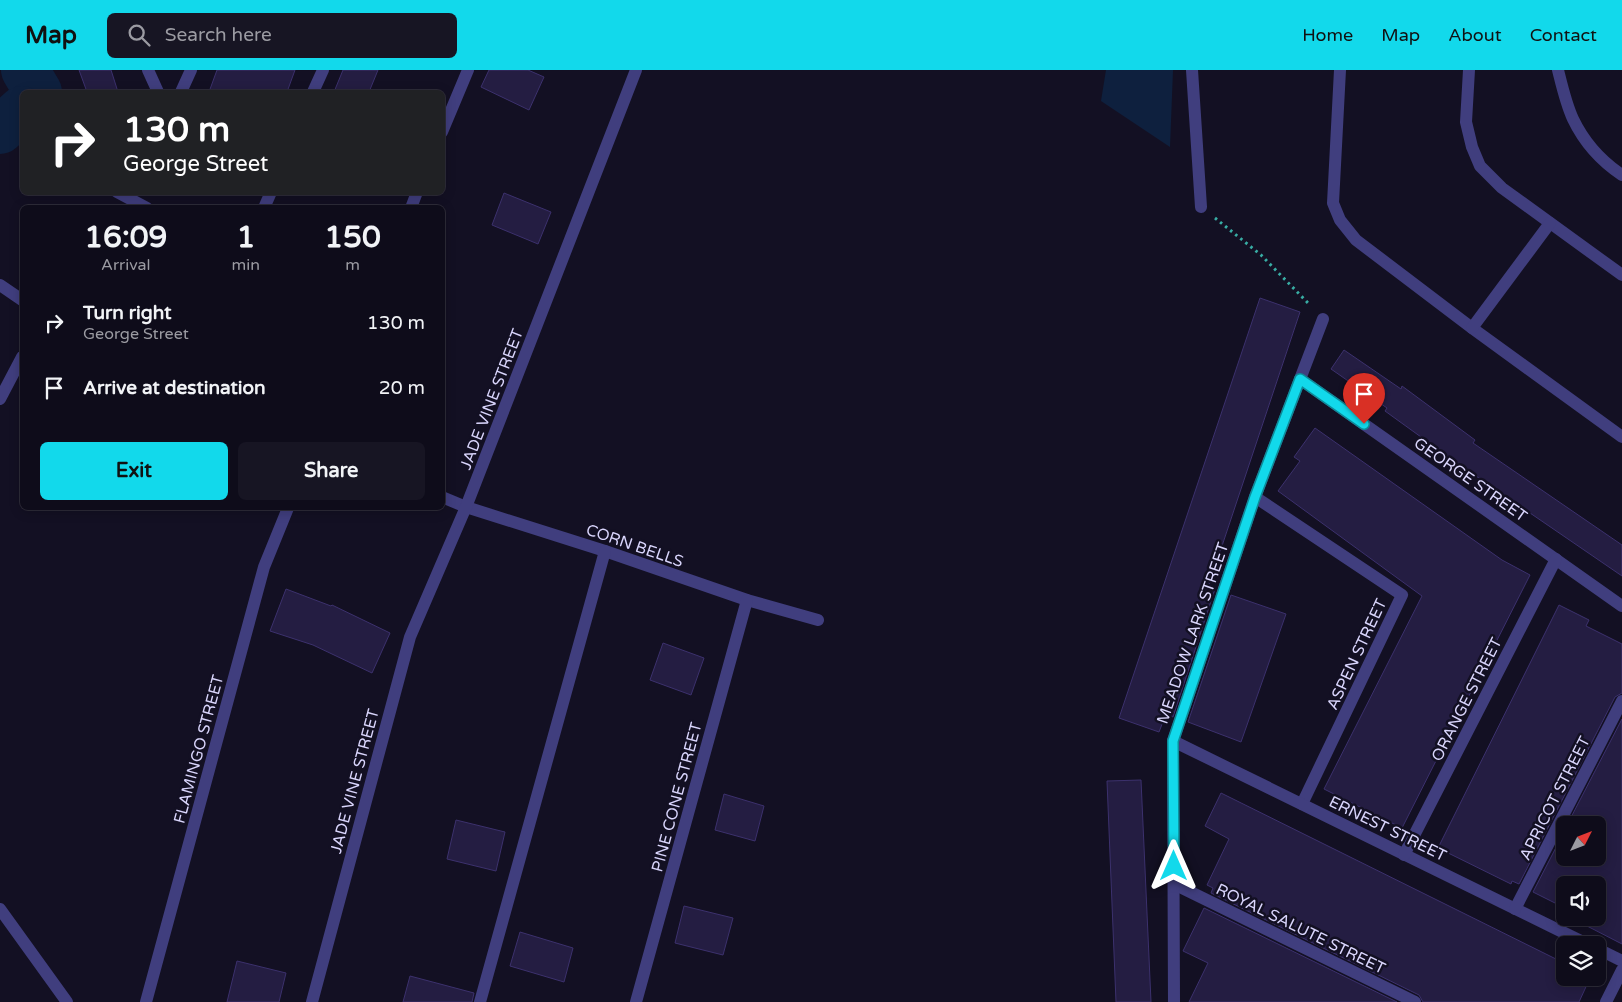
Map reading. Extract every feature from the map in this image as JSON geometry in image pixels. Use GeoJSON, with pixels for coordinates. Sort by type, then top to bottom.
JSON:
{"type":"FeatureCollection","features":[{"type":"Feature","properties":{"kind":"street"},"geometry":{"type":"LineString","coordinates":[[148,70],[157,90]]}},
{"type":"Feature","properties":{"kind":"street"},"geometry":{"type":"LineString","coordinates":[[182,90],[191,70]]}},
{"type":"Feature","properties":{"kind":"street"},"geometry":{"type":"LineString","coordinates":[[315,90],[323,70]]}},
{"type":"Feature","properties":{"kind":"street"},"geometry":{"type":"LineString","coordinates":[[445,125],[468,70]]}},
{"type":"Feature","properties":{"kind":"street","name":"JADE VINE STREET"},"geometry":{"type":"LineString","coordinates":[[312,1002],[410,637],[466,507],[636,70]]}},
{"type":"Feature","properties":{"kind":"street"},"geometry":{"type":"LineString","coordinates":[[1192,70],[1201,207]]}},
{"type":"Feature","properties":{"kind":"street"},"geometry":{"type":"LineString","coordinates":[[1340,70],[1333,203],[1340,220],[1356,240],[1472,328],[1622,437]]}},
{"type":"Feature","properties":{"kind":"street"},"geometry":{"type":"LineString","coordinates":[[1469,70],[1466,122],[1472,147],[1480,166],[1502,188],[1622,275]]}},
{"type":"Feature","properties":{"kind":"street"},"geometry":{"type":"LineString","coordinates":[[1558,70],[1573,118],[1593,150],[1608,165],[1622,175]]}},
{"type":"Feature","properties":{"kind":"street"},"geometry":{"type":"LineString","coordinates":[[125,195],[141,201]]}},
{"type":"Feature","properties":{"kind":"street"},"geometry":{"type":"LineString","coordinates":[[1472,328],[1550,223]]}},
{"type":"Feature","properties":{"kind":"street"},"geometry":{"type":"LineString","coordinates":[[0,285],[20,299]]}},
{"type":"Feature","properties":{"kind":"street","name":"MEADOW LARK STREET"},"geometry":{"type":"LineString","coordinates":[[1174,1002],[1173,741],[1255,497],[1323,319]]}},
{"type":"Feature","properties":{"kind":"street"},"geometry":{"type":"LineString","coordinates":[[0,399],[20,361]]}},
{"type":"Feature","properties":{"kind":"street","name":"GEORGE STREET"},"geometry":{"type":"LineString","coordinates":[[1300,379],[1622,606]]}},
{"type":"Feature","properties":{"kind":"street","name":"ASPEN STREET"},"geometry":{"type":"LineString","coordinates":[[1255,497],[1402,595],[1302,804]]}},
{"type":"Feature","properties":{"kind":"street","name":"CORN BELLS"},"geometry":{"type":"LineString","coordinates":[[445,498],[466,507],[604,551],[747,600],[818,620]]}},
{"type":"Feature","properties":{"kind":"street","name":"FLAMINGO STREET"},"geometry":{"type":"LineString","coordinates":[[146,1002],[264,567],[287,510]]}},
{"type":"Feature","properties":{"kind":"street"},"geometry":{"type":"LineString","coordinates":[[480,1002],[604,551]]}},
{"type":"Feature","properties":{"kind":"street","name":"ORANGE STREET"},"geometry":{"type":"LineString","coordinates":[[1404,854],[1556,559]]}},
{"type":"Feature","properties":{"kind":"street","name":"PINE CONE STREET"},"geometry":{"type":"LineString","coordinates":[[636,1002],[747,600]]}},
{"type":"Feature","properties":{"kind":"street","name":"APRICOT STREET"},"geometry":{"type":"LineString","coordinates":[[1515,909],[1622,701]]}},
{"type":"Feature","properties":{"kind":"street","name":"ERNEST STREET"},"geometry":{"type":"LineString","coordinates":[[1173,741],[1570,936]]}},
{"type":"Feature","properties":{"kind":"street","name":"ROYAL SALUTE STREET"},"geometry":{"type":"LineString","coordinates":[[1174,884],[1415,1002]]}},
{"type":"Feature","properties":{"kind":"street"},"geometry":{"type":"LineString","coordinates":[[0,909],[67,1002]]}},
{"type":"Feature","properties":{"kind":"street"},"geometry":{"type":"LineString","coordinates":[[1606,953],[1622,961]]}},
{"type":"Feature","properties":{"kind":"street"},"geometry":{"type":"LineString","coordinates":[[1606,1002],[1622,970]]}},
{"type":"Feature","properties":{"kind":"path"},"geometry":{"type":"LineString","coordinates":[[1201,207],[1262,255],[1323,319]]}},
{"type":"Feature","properties":{"kind":"water"},"geometry":{"type":"Polygon","coordinates":[[[1106,70],[1173,70],[1170,147],[1101,101],[1106,70]]]}},
{"type":"Feature","properties":{"kind":"building"},"geometry":{"type":"Polygon","coordinates":[[[79,70],[111,70],[117,90],[86,90],[79,70]]]}},
{"type":"Feature","properties":{"kind":"building"},"geometry":{"type":"Polygon","coordinates":[[[217,70],[295,70],[288,90],[210,90],[217,70]]]}},
{"type":"Feature","properties":{"kind":"building"},"geometry":{"type":"Polygon","coordinates":[[[343,70],[378,70],[370,90],[335,90],[343,70]]]}},
{"type":"Feature","properties":{"kind":"building"},"geometry":{"type":"Polygon","coordinates":[[[489,70],[528,70],[544,77],[529,110],[481,87],[489,70]]]}},
{"type":"Feature","properties":{"kind":"building"},"geometry":{"type":"Polygon","coordinates":[[[504,193],[551,212],[538,244],[492,225],[504,193]]]}},
{"type":"Feature","properties":{"kind":"building"},"geometry":{"type":"Polygon","coordinates":[[[1260,298],[1300,312],[1208,588],[1215,589],[1173,717],[1166,714],[1159,732],[1119,718],[1260,298]]]}},
{"type":"Feature","properties":{"kind":"building"},"geometry":{"type":"Polygon","coordinates":[[[1344,350],[1401,389],[1402,386],[1475,440],[1473,443],[1622,545],[1622,576],[1457,463],[1385,411],[1387,408],[1331,369],[1344,350]]]}},
{"type":"Feature","properties":{"kind":"building"},"geometry":{"type":"Polygon","coordinates":[[[1315,428],[1502,560],[1530,575],[1402,828],[1324,789],[1422,596],[1278,491],[1300,461],[1294,457],[1315,428]]]}},
{"type":"Feature","properties":{"kind":"building"},"geometry":{"type":"Polygon","coordinates":[[[286,589],[332,605],[390,633],[372,673],[313,645],[270,631],[286,589]]]}},
{"type":"Feature","properties":{"kind":"building"},"geometry":{"type":"Polygon","coordinates":[[[1231,595],[1286,614],[1241,742],[1188,722],[1231,595]]]}},
{"type":"Feature","properties":{"kind":"building"},"geometry":{"type":"Polygon","coordinates":[[[1559,605],[1589,620],[1586,626],[1622,644],[1622,693],[1615,697],[1519,884],[1512,881],[1511,884],[1438,848],[1559,605]]]}},
{"type":"Feature","properties":{"kind":"building"},"geometry":{"type":"Polygon","coordinates":[[[663,643],[704,658],[691,695],[650,680],[663,643]]]}},
{"type":"Feature","properties":{"kind":"building"},"geometry":{"type":"Polygon","coordinates":[[[1622,719],[1622,944],[1587,926],[1606,926],[1606,876],[1556,876],[1556,904],[1533,892],[1556,847],[1556,866],[1606,866],[1606,816],[1572,816],[1622,719]]]}},
{"type":"Feature","properties":{"kind":"building"},"geometry":{"type":"Polygon","coordinates":[[[1141,780],[1151,1002],[1116,1002],[1107,781],[1141,780]]]}},
{"type":"Feature","properties":{"kind":"building"},"geometry":{"type":"Polygon","coordinates":[[[1221,793],[1556,959],[1556,986],[1586,986],[1579,1002],[1423,1002],[1419,995],[1211,893],[1213,888],[1207,885],[1229,839],[1205,826],[1221,793]]]}},
{"type":"Feature","properties":{"kind":"building"},"geometry":{"type":"Polygon","coordinates":[[[724,794],[764,806],[755,841],[715,830],[724,794]]]}},
{"type":"Feature","properties":{"kind":"building"},"geometry":{"type":"Polygon","coordinates":[[[456,820],[505,832],[496,871],[447,859],[456,820]]]}},
{"type":"Feature","properties":{"kind":"building"},"geometry":{"type":"Polygon","coordinates":[[[684,906],[733,918],[723,955],[675,943],[684,906]]]}},
{"type":"Feature","properties":{"kind":"building"},"geometry":{"type":"Polygon","coordinates":[[[1204,908],[1397,1002],[1189,1002],[1208,963],[1183,951],[1204,908]]]}},
{"type":"Feature","properties":{"kind":"building"},"geometry":{"type":"Polygon","coordinates":[[[520,932],[573,948],[564,982],[510,966],[520,932]]]}},
{"type":"Feature","properties":{"kind":"building"},"geometry":{"type":"Polygon","coordinates":[[[237,961],[286,973],[279,1002],[227,1002],[237,961]]]}},
{"type":"Feature","properties":{"kind":"building"},"geometry":{"type":"Polygon","coordinates":[[[410,976],[474,993],[472,1002],[403,1002],[410,976]]]}},
{"type":"Feature","properties":{"kind":"waterway"},"geometry":{"type":"LineString","coordinates":[[25,70],[37,90]]}},
{"type":"Feature","properties":{"kind":"waterway"},"geometry":{"type":"LineString","coordinates":[[0,130],[20,112]]}},
{"type":"Feature","properties":{"kind":"route"},"geometry":{"type":"LineString","coordinates":[[1174,866],[1173,741],[1255,497],[1300,379],[1364,424]]}}]}
